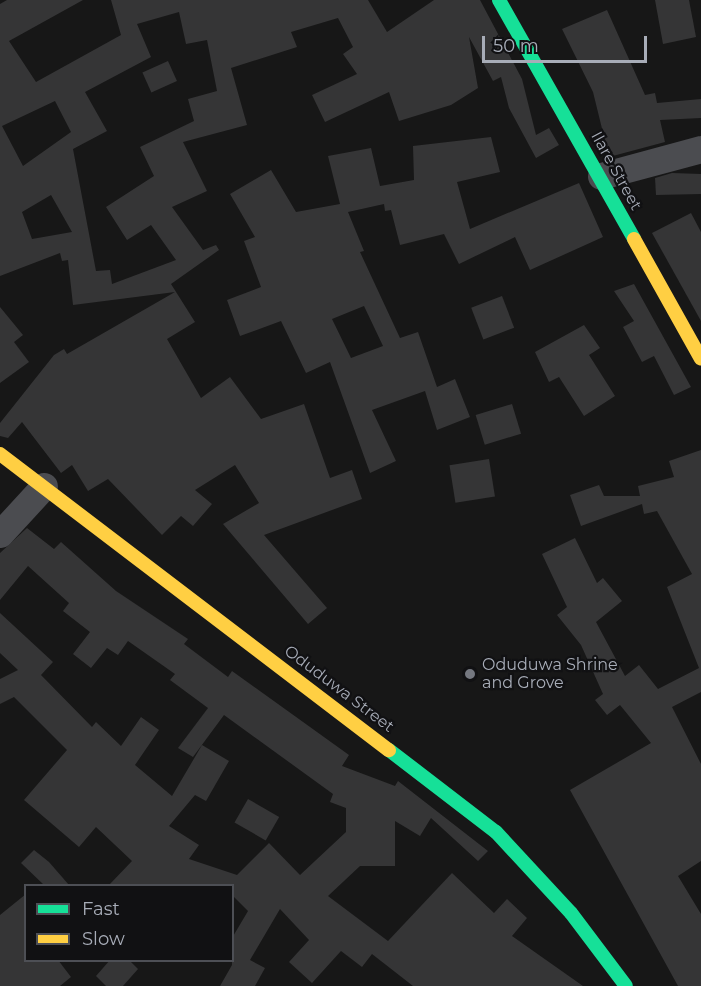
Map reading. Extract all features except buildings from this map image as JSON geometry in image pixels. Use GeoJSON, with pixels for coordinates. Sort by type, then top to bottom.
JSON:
{"type":"FeatureCollection","features":[{"type":"Feature","properties":{"kind":"street","name":"Ilare Street"},"geometry":{"type":"LineString","coordinates":[[499,0],[601,176],[701,359]]}},
{"type":"Feature","properties":{"kind":"street"},"geometry":{"type":"LineString","coordinates":[[601,176],[701,149]]}},
{"type":"Feature","properties":{"kind":"street","name":"Oduduwa Street"},"geometry":{"type":"LineString","coordinates":[[0,454],[496,832],[571,912],[626,986]]}},
{"type":"Feature","properties":{"kind":"street"},"geometry":{"type":"LineString","coordinates":[[0,534],[44,486]]}},
{"type":"Feature","properties":{"kind":"traffic: fast"},"geometry":{"type":"LineString","coordinates":[[499,0],[634,239]]}},
{"type":"Feature","properties":{"kind":"traffic: fast"},"geometry":{"type":"LineString","coordinates":[[389,750],[496,832],[571,913],[626,986]]}},
{"type":"Feature","properties":{"kind":"traffic: slow"},"geometry":{"type":"LineString","coordinates":[[634,239],[701,359]]}},
{"type":"Feature","properties":{"kind":"traffic: slow"},"geometry":{"type":"LineString","coordinates":[[0,454],[389,750]]}},
{"type":"Feature","properties":{"kind":"place","name":"Oduduwa Shrine and Grove"},"geometry":{"type":"Point","coordinates":[470,674]}}]}
